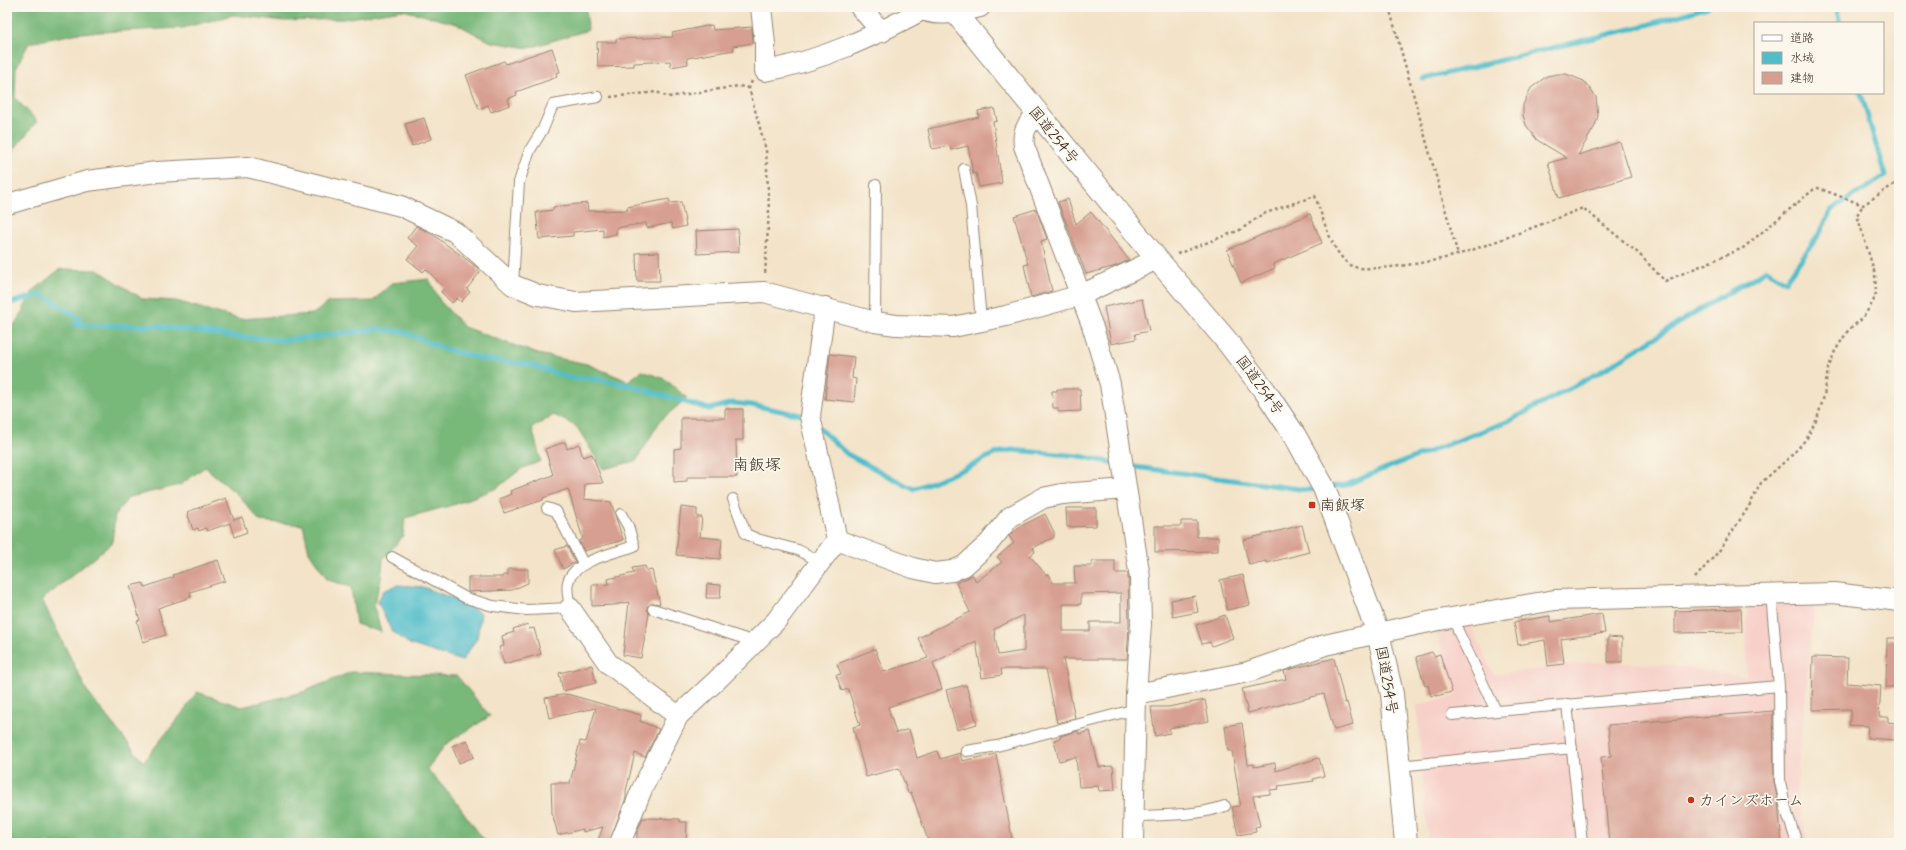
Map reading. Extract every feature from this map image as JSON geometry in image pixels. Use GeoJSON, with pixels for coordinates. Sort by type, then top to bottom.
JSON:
{"type":"FeatureCollection","features":[{"type":"Feature","properties":{"kind":"highway","name":"国道254号"},"geometry":{"type":"LineString","coordinates":[[954,10],[1037,115],[1157,260],[1226,340],[1266,391],[1295,436],[1324,488],[1378,633],[1392,694],[1406,843]]}},
{"type":"Feature","properties":{"kind":"street"},"geometry":{"type":"LineString","coordinates":[[761,7],[765,44],[765,71],[786,68],[843,49],[882,32],[920,9],[954,10],[980,7]]}},
{"type":"Feature","properties":{"kind":"street"},"geometry":{"type":"LineString","coordinates":[[860,7],[882,32]]}},
{"type":"Feature","properties":{"kind":"street"},"geometry":{"type":"LineString","coordinates":[[1037,115],[1026,125],[1023,137],[1024,146],[1081,295],[1110,384],[1140,578],[1141,624],[1136,701],[1133,843]]}},
{"type":"Feature","properties":{"kind":"street"},"geometry":{"type":"LineString","coordinates":[[8,204],[87,181],[157,172],[248,167],[401,206],[454,232],[513,285],[538,295],[576,302],[764,292],[875,322],[896,326],[953,327],[981,321],[1081,295],[1157,260]]}},
{"type":"Feature","properties":{"kind":"street"},"geometry":{"type":"LineString","coordinates":[[620,843],[642,789],[678,716],[718,680],[776,621],[837,540],[810,416],[825,308]]}},
{"type":"Feature","properties":{"kind":"street"},"geometry":{"type":"LineString","coordinates":[[837,540],[913,568],[935,573],[952,571],[964,566],[989,543],[1010,517],[1038,501],[1062,494],[1126,489]]}},
{"type":"Feature","properties":{"kind":"street"},"geometry":{"type":"LineString","coordinates":[[1136,701],[1248,672],[1325,645],[1378,633],[1554,600],[1834,592],[1899,601]]}},
{"type":"Feature","properties":{"kind":"street"},"geometry":{"type":"LineString","coordinates":[[570,608],[608,663],[678,716]]}},
{"type":"Feature","properties":{"kind":"lane"},"geometry":{"type":"LineString","coordinates":[[513,285],[519,182],[530,150],[543,129],[553,105],[598,97]]}},
{"type":"Feature","properties":{"kind":"lane"},"geometry":{"type":"LineString","coordinates":[[964,168],[971,206],[981,321]]}},
{"type":"Feature","properties":{"kind":"lane"},"geometry":{"type":"LineString","coordinates":[[875,322],[876,185]]}},
{"type":"Feature","properties":{"kind":"lane"},"geometry":{"type":"LineString","coordinates":[[734,499],[746,534],[757,539],[798,550],[821,562]]}},
{"type":"Feature","properties":{"kind":"lane"},"geometry":{"type":"LineString","coordinates":[[547,508],[556,511],[583,563]]}},
{"type":"Feature","properties":{"kind":"lane"},"geometry":{"type":"LineString","coordinates":[[392,557],[466,598],[492,606],[527,610],[570,608],[568,582],[573,573],[583,563],[634,546],[628,526],[620,514]]}},
{"type":"Feature","properties":{"kind":"lane"},"geometry":{"type":"LineString","coordinates":[[1771,594],[1779,686],[1780,782],[1787,813],[1797,843]]}},
{"type":"Feature","properties":{"kind":"lane"},"geometry":{"type":"LineString","coordinates":[[653,609],[755,642]]}},
{"type":"Feature","properties":{"kind":"lane"},"geometry":{"type":"LineString","coordinates":[[1455,618],[1458,630],[1496,711]]}},
{"type":"Feature","properties":{"kind":"lane"},"geometry":{"type":"LineString","coordinates":[[1452,715],[1779,686]]}},
{"type":"Feature","properties":{"kind":"lane"},"geometry":{"type":"LineString","coordinates":[[966,751],[997,746],[1136,701]]}},
{"type":"Feature","properties":{"kind":"lane"},"geometry":{"type":"LineString","coordinates":[[1567,704],[1582,843]]}},
{"type":"Feature","properties":{"kind":"lane"},"geometry":{"type":"LineString","coordinates":[[1399,766],[1572,748]]}},
{"type":"Feature","properties":{"kind":"lane"},"geometry":{"type":"LineString","coordinates":[[1133,816],[1211,811],[1225,806]]}},
{"type":"Feature","properties":{"kind":"path"},"geometry":{"type":"LineString","coordinates":[[1389,7],[1458,255]]}},
{"type":"Feature","properties":{"kind":"path"},"geometry":{"type":"LineString","coordinates":[[764,292],[769,210],[766,150],[749,88],[752,81],[765,71]]}},
{"type":"Feature","properties":{"kind":"path"},"geometry":{"type":"LineString","coordinates":[[598,97],[657,92],[668,97],[739,86],[749,88]]}},
{"type":"Feature","properties":{"kind":"path"},"geometry":{"type":"LineString","coordinates":[[1683,597],[1696,576],[1719,551],[1748,508],[1761,483],[1792,455],[1807,438],[1817,419],[1824,396],[1828,369],[1835,351],[1849,329],[1862,319],[1873,302],[1876,293],[1875,274],[1857,215],[1863,205],[1899,181]]}},
{"type":"Feature","properties":{"kind":"path"},"geometry":{"type":"LineString","coordinates":[[1157,260],[1217,240],[1240,230],[1263,214],[1315,196],[1339,256],[1351,267],[1364,269],[1394,268],[1458,255],[1583,208],[1638,253],[1665,281],[1743,248],[1812,190],[1818,188],[1863,205]]}},
{"type":"Feature","properties":{"kind":"shaded area"},"geometry":{"type":"Polygon","coordinates":[[[1815,601],[1796,792],[1808,843],[1428,843],[1417,705],[1456,696],[1436,632],[1470,624],[1494,675],[1590,662],[1667,665],[1746,677],[1747,604],[1815,601]]]}},
{"type":"Feature","properties":{"kind":"green space"},"geometry":{"type":"Polygon","coordinates":[[[7,7],[586,7],[588,30],[529,48],[491,42],[457,24],[403,10],[343,19],[284,21],[233,15],[182,28],[79,33],[29,43],[16,68],[15,98],[37,121],[7,158],[7,7]]]}},
{"type":"Feature","properties":{"kind":"green space"},"geometry":{"type":"Polygon","coordinates":[[[60,269],[98,270],[143,299],[176,301],[239,319],[313,314],[329,302],[373,301],[392,283],[429,279],[440,301],[464,327],[538,354],[587,364],[628,381],[642,371],[665,379],[687,398],[660,421],[636,461],[603,469],[577,427],[554,415],[532,428],[541,461],[521,469],[497,488],[456,504],[405,518],[403,536],[383,559],[381,579],[374,605],[381,632],[356,624],[351,587],[328,580],[309,552],[303,525],[260,521],[239,496],[205,467],[180,485],[129,497],[115,515],[112,543],[42,600],[88,693],[143,762],[181,715],[197,692],[242,707],[303,692],[351,672],[457,676],[490,716],[446,744],[427,769],[454,799],[480,835],[488,843],[7,843],[7,329],[16,323],[33,291],[60,269]]]}},
{"type":"Feature","properties":{"kind":"water"},"geometry":{"type":"Polygon","coordinates":[[[398,585],[423,587],[452,598],[481,613],[477,638],[462,661],[409,644],[391,630],[378,602],[383,591],[398,585]]]}},
{"type":"Feature","properties":{"kind":"building"},"geometry":{"type":"Polygon","coordinates":[[[712,25],[713,30],[752,27],[753,43],[733,46],[734,50],[687,58],[688,64],[671,67],[670,61],[634,63],[634,66],[598,67],[597,42],[616,42],[616,39],[673,37],[672,33],[712,25]]]}},
{"type":"Feature","properties":{"kind":"building"},"geometry":{"type":"Polygon","coordinates":[[[552,48],[560,72],[556,73],[557,77],[516,92],[517,95],[508,99],[510,105],[491,112],[488,105],[479,109],[466,75],[504,61],[506,64],[552,48]]]}},
{"type":"Feature","properties":{"kind":"building"},"geometry":{"type":"Polygon","coordinates":[[[1566,74],[1584,81],[1596,97],[1598,116],[1595,126],[1578,155],[1620,142],[1631,177],[1559,198],[1548,163],[1567,158],[1537,140],[1526,125],[1523,115],[1523,105],[1531,88],[1547,76],[1566,74]]]}},
{"type":"Feature","properties":{"kind":"building"},"geometry":{"type":"Polygon","coordinates":[[[994,108],[997,121],[993,122],[1002,183],[979,187],[976,173],[973,174],[968,146],[951,150],[950,146],[932,149],[928,129],[979,117],[978,111],[994,108]]]}},
{"type":"Feature","properties":{"kind":"building"},"geometry":{"type":"Polygon","coordinates":[[[424,118],[431,139],[412,146],[405,124],[424,118]]]}},
{"type":"Feature","properties":{"kind":"building"},"geometry":{"type":"Polygon","coordinates":[[[669,199],[670,203],[681,202],[686,226],[673,229],[671,223],[647,228],[646,223],[616,228],[616,234],[603,237],[603,229],[573,232],[573,236],[539,239],[536,212],[553,210],[553,207],[587,203],[588,211],[628,210],[627,207],[669,199]]]}},
{"type":"Feature","properties":{"kind":"building"},"geometry":{"type":"Polygon","coordinates":[[[1068,199],[1076,224],[1091,212],[1129,260],[1116,266],[1086,274],[1058,202],[1068,199]]]}},
{"type":"Feature","properties":{"kind":"building"},"geometry":{"type":"Polygon","coordinates":[[[1036,209],[1047,239],[1041,241],[1052,291],[1031,297],[1024,265],[1028,264],[1014,216],[1036,209]]]}},
{"type":"Feature","properties":{"kind":"building"},"geometry":{"type":"Polygon","coordinates":[[[1310,214],[1322,243],[1273,264],[1275,268],[1241,283],[1227,250],[1310,214]]]}},
{"type":"Feature","properties":{"kind":"building"},"geometry":{"type":"Polygon","coordinates":[[[416,226],[432,234],[478,268],[477,270],[480,272],[467,289],[470,292],[461,302],[457,298],[452,303],[441,292],[444,288],[426,269],[423,272],[407,259],[418,246],[407,238],[416,226]]]}},
{"type":"Feature","properties":{"kind":"building"},"geometry":{"type":"Polygon","coordinates":[[[738,229],[739,252],[697,254],[696,231],[738,229]]]}},
{"type":"Feature","properties":{"kind":"building"},"geometry":{"type":"Polygon","coordinates":[[[659,252],[660,281],[637,281],[636,253],[659,252]]]}},
{"type":"Feature","properties":{"kind":"building"},"geometry":{"type":"Polygon","coordinates":[[[1142,299],[1149,331],[1135,334],[1136,339],[1111,344],[1104,307],[1142,299]]]}},
{"type":"Feature","properties":{"kind":"building"},"geometry":{"type":"Polygon","coordinates":[[[830,354],[854,357],[852,378],[856,379],[854,402],[825,399],[830,354]]]}},
{"type":"Feature","properties":{"kind":"building"},"geometry":{"type":"Polygon","coordinates":[[[1057,389],[1080,389],[1081,411],[1058,412],[1058,408],[1053,408],[1052,391],[1057,391],[1057,389]]]}},
{"type":"Feature","properties":{"kind":"building"},"geometry":{"type":"Polygon","coordinates":[[[725,409],[743,409],[743,440],[736,440],[737,477],[687,477],[687,481],[674,482],[674,449],[681,448],[681,418],[725,418],[725,409]]]}},
{"type":"Feature","properties":{"kind":"building"},"geometry":{"type":"Polygon","coordinates":[[[565,442],[567,449],[579,444],[583,457],[592,454],[603,483],[585,484],[584,499],[611,502],[623,540],[584,551],[579,541],[583,539],[568,489],[543,498],[543,500],[504,513],[499,499],[511,494],[510,491],[553,475],[545,449],[565,442]]]}},
{"type":"Feature","properties":{"kind":"building"},"geometry":{"type":"Polygon","coordinates":[[[226,498],[234,520],[242,517],[247,532],[234,537],[230,523],[207,531],[206,528],[199,531],[198,528],[193,530],[187,512],[226,498]]]}},
{"type":"Feature","properties":{"kind":"building"},"geometry":{"type":"Polygon","coordinates":[[[681,507],[697,509],[697,517],[702,517],[700,537],[722,539],[720,559],[676,555],[681,507]]]}},
{"type":"Feature","properties":{"kind":"building"},"geometry":{"type":"Polygon","coordinates":[[[1066,508],[1096,508],[1096,526],[1067,527],[1066,508]]]}},
{"type":"Feature","properties":{"kind":"building"},"geometry":{"type":"Polygon","coordinates":[[[1045,514],[1054,532],[1054,537],[1033,548],[1035,552],[1030,556],[1046,575],[1049,574],[1053,583],[1075,583],[1074,566],[1092,566],[1092,561],[1115,561],[1115,573],[1128,573],[1129,624],[1127,659],[1063,659],[1075,718],[1057,723],[1046,669],[1001,669],[1002,675],[982,678],[976,641],[933,663],[942,689],[888,707],[896,733],[909,729],[917,758],[937,751],[940,759],[960,753],[962,761],[996,754],[1013,843],[929,843],[911,792],[908,793],[899,768],[866,777],[853,727],[860,725],[848,689],[842,691],[836,675],[841,674],[837,664],[875,649],[884,672],[928,658],[918,638],[970,612],[956,583],[973,575],[976,582],[1002,562],[997,557],[1014,543],[1009,536],[1023,525],[1045,514]],[[1121,593],[1081,594],[1081,604],[1063,604],[1063,631],[1090,631],[1090,622],[1121,622],[1121,593]],[[1024,615],[994,629],[998,655],[1024,651],[1024,615]]]}},
{"type":"Feature","properties":{"kind":"building"},"geometry":{"type":"Polygon","coordinates":[[[1181,521],[1197,521],[1197,537],[1218,537],[1218,551],[1155,552],[1155,526],[1181,526],[1181,521]]]}},
{"type":"Feature","properties":{"kind":"building"},"geometry":{"type":"Polygon","coordinates":[[[1302,525],[1309,552],[1267,563],[1266,561],[1249,565],[1243,540],[1302,525]]]}},
{"type":"Feature","properties":{"kind":"building"},"geometry":{"type":"Polygon","coordinates":[[[567,546],[575,562],[563,569],[555,550],[567,546]]]}},
{"type":"Feature","properties":{"kind":"building"},"geometry":{"type":"Polygon","coordinates":[[[218,560],[225,581],[190,592],[191,597],[158,608],[166,635],[143,642],[137,621],[140,620],[130,586],[143,583],[145,587],[174,577],[173,575],[218,560]]]}},
{"type":"Feature","properties":{"kind":"building"},"geometry":{"type":"Polygon","coordinates":[[[645,566],[647,571],[652,570],[660,604],[652,603],[647,607],[649,614],[641,658],[623,655],[629,602],[614,605],[592,606],[592,585],[609,584],[608,579],[634,573],[632,568],[645,566]]]}},
{"type":"Feature","properties":{"kind":"building"},"geometry":{"type":"Polygon","coordinates":[[[508,569],[528,569],[528,583],[512,590],[468,592],[468,577],[503,577],[503,575],[508,575],[508,569]]]}},
{"type":"Feature","properties":{"kind":"building"},"geometry":{"type":"Polygon","coordinates":[[[1243,575],[1250,605],[1227,610],[1220,580],[1243,575]]]}},
{"type":"Feature","properties":{"kind":"building"},"geometry":{"type":"Polygon","coordinates":[[[707,584],[721,585],[720,598],[706,598],[707,584]]]}},
{"type":"Feature","properties":{"kind":"building"},"geometry":{"type":"Polygon","coordinates":[[[1195,596],[1198,612],[1173,617],[1171,600],[1195,596]]]}},
{"type":"Feature","properties":{"kind":"building"},"geometry":{"type":"Polygon","coordinates":[[[1741,609],[1742,632],[1675,633],[1675,611],[1741,609]]]}},
{"type":"Feature","properties":{"kind":"building"},"geometry":{"type":"Polygon","coordinates":[[[1602,614],[1605,633],[1561,639],[1564,664],[1548,666],[1545,640],[1518,645],[1514,622],[1550,616],[1550,622],[1602,614]]]}},
{"type":"Feature","properties":{"kind":"building"},"geometry":{"type":"Polygon","coordinates":[[[1225,615],[1233,638],[1212,646],[1210,642],[1202,644],[1196,625],[1225,615]]]}},
{"type":"Feature","properties":{"kind":"building"},"geometry":{"type":"Polygon","coordinates":[[[528,624],[529,629],[534,628],[541,654],[504,664],[499,647],[504,646],[502,636],[514,632],[513,629],[528,624]]]}},
{"type":"Feature","properties":{"kind":"building"},"geometry":{"type":"Polygon","coordinates":[[[1608,637],[1622,638],[1622,662],[1608,662],[1608,637]]]}},
{"type":"Feature","properties":{"kind":"building"},"geometry":{"type":"Polygon","coordinates":[[[1887,638],[1899,638],[1899,687],[1886,687],[1887,638]]]}},
{"type":"Feature","properties":{"kind":"building"},"geometry":{"type":"Polygon","coordinates":[[[1432,652],[1434,656],[1440,654],[1452,692],[1431,696],[1428,685],[1425,686],[1416,657],[1432,652]]]}},
{"type":"Feature","properties":{"kind":"building"},"geometry":{"type":"Polygon","coordinates":[[[1813,657],[1848,658],[1847,683],[1881,686],[1879,717],[1888,717],[1888,722],[1896,723],[1895,740],[1867,738],[1868,726],[1849,725],[1851,709],[1812,710],[1813,657]]]}},
{"type":"Feature","properties":{"kind":"building"},"geometry":{"type":"Polygon","coordinates":[[[1334,658],[1345,703],[1347,702],[1353,725],[1334,730],[1324,694],[1248,713],[1242,689],[1286,679],[1284,671],[1334,658]]]}},
{"type":"Feature","properties":{"kind":"building"},"geometry":{"type":"Polygon","coordinates":[[[592,665],[596,683],[563,691],[559,673],[592,665]]]}},
{"type":"Feature","properties":{"kind":"building"},"geometry":{"type":"Polygon","coordinates":[[[966,685],[977,724],[957,730],[946,690],[966,685]]]}},
{"type":"Feature","properties":{"kind":"building"},"geometry":{"type":"Polygon","coordinates":[[[567,694],[641,715],[640,721],[659,729],[645,757],[635,753],[626,791],[626,798],[609,843],[597,843],[603,827],[583,832],[583,829],[558,835],[552,813],[551,783],[570,783],[580,741],[586,742],[596,708],[549,718],[545,698],[567,694]]]}},
{"type":"Feature","properties":{"kind":"building"},"geometry":{"type":"Polygon","coordinates":[[[1205,700],[1209,721],[1169,728],[1170,733],[1155,736],[1151,707],[1168,707],[1205,700]]]}},
{"type":"Feature","properties":{"kind":"building","name":"カインズホーム"},"geometry":{"type":"Polygon","coordinates":[[[1773,711],[1774,782],[1778,802],[1782,843],[1609,843],[1601,757],[1611,756],[1608,725],[1773,711]]]}},
{"type":"Feature","properties":{"kind":"building"},"geometry":{"type":"Polygon","coordinates":[[[1242,723],[1248,765],[1254,764],[1254,767],[1275,763],[1276,771],[1319,758],[1324,776],[1313,779],[1314,781],[1278,786],[1279,789],[1270,790],[1270,794],[1253,796],[1260,826],[1255,827],[1256,832],[1238,835],[1232,807],[1239,806],[1240,802],[1232,751],[1228,751],[1225,726],[1242,723]]]}},
{"type":"Feature","properties":{"kind":"building"},"geometry":{"type":"Polygon","coordinates":[[[1078,731],[1079,734],[1090,731],[1099,767],[1113,766],[1115,790],[1099,791],[1098,786],[1079,787],[1076,757],[1059,761],[1054,740],[1061,738],[1060,736],[1078,731]]]}},
{"type":"Feature","properties":{"kind":"building"},"geometry":{"type":"Polygon","coordinates":[[[467,740],[474,757],[459,763],[452,746],[467,740]]]}},
{"type":"Feature","properties":{"kind":"building"},"geometry":{"type":"Polygon","coordinates":[[[643,818],[680,819],[680,822],[687,822],[686,843],[637,843],[637,832],[643,818]]]}},
{"type":"Feature","properties":{"kind":"waterway"},"geometry":{"type":"LineString","coordinates":[[1423,79],[1647,25],[1708,7]]}},
{"type":"Feature","properties":{"kind":"waterway"},"geometry":{"type":"LineString","coordinates":[[1836,7],[1840,22]]}},
{"type":"Feature","properties":{"kind":"waterway"},"geometry":{"type":"LineString","coordinates":[[1328,487],[1346,485],[1511,420],[1602,371],[1699,310],[1767,270],[1785,282],[1820,233],[1831,210],[1885,176],[1861,94]]}},
{"type":"Feature","properties":{"kind":"waterway"},"geometry":{"type":"LineString","coordinates":[[7,304],[42,294],[80,319],[75,325],[156,326],[239,337],[287,340],[378,329],[404,332],[442,348],[482,359],[528,364],[571,378],[590,378],[628,385],[709,409],[733,403],[806,416]]}},
{"type":"Feature","properties":{"kind":"waterway"},"geometry":{"type":"LineString","coordinates":[[820,429],[847,454],[913,489],[969,467],[994,454],[1012,450],[1080,456],[1118,464]]}},
{"type":"Feature","properties":{"kind":"waterway"},"geometry":{"type":"LineString","coordinates":[[1128,466],[1307,490],[1318,489]]}},
{"type":"Feature","properties":{"kind":"place","name":"南飯塚"},"geometry":{"type":"Point","coordinates":[1312,505]}},
{"type":"Feature","properties":{"kind":"place","name":"カインズホーム"},"geometry":{"type":"Point","coordinates":[1691,800]}},
{"type":"Feature","properties":{"kind":"district","name":"南飯塚"},"geometry":{"type":"Point","coordinates":[757,464]}}]}
